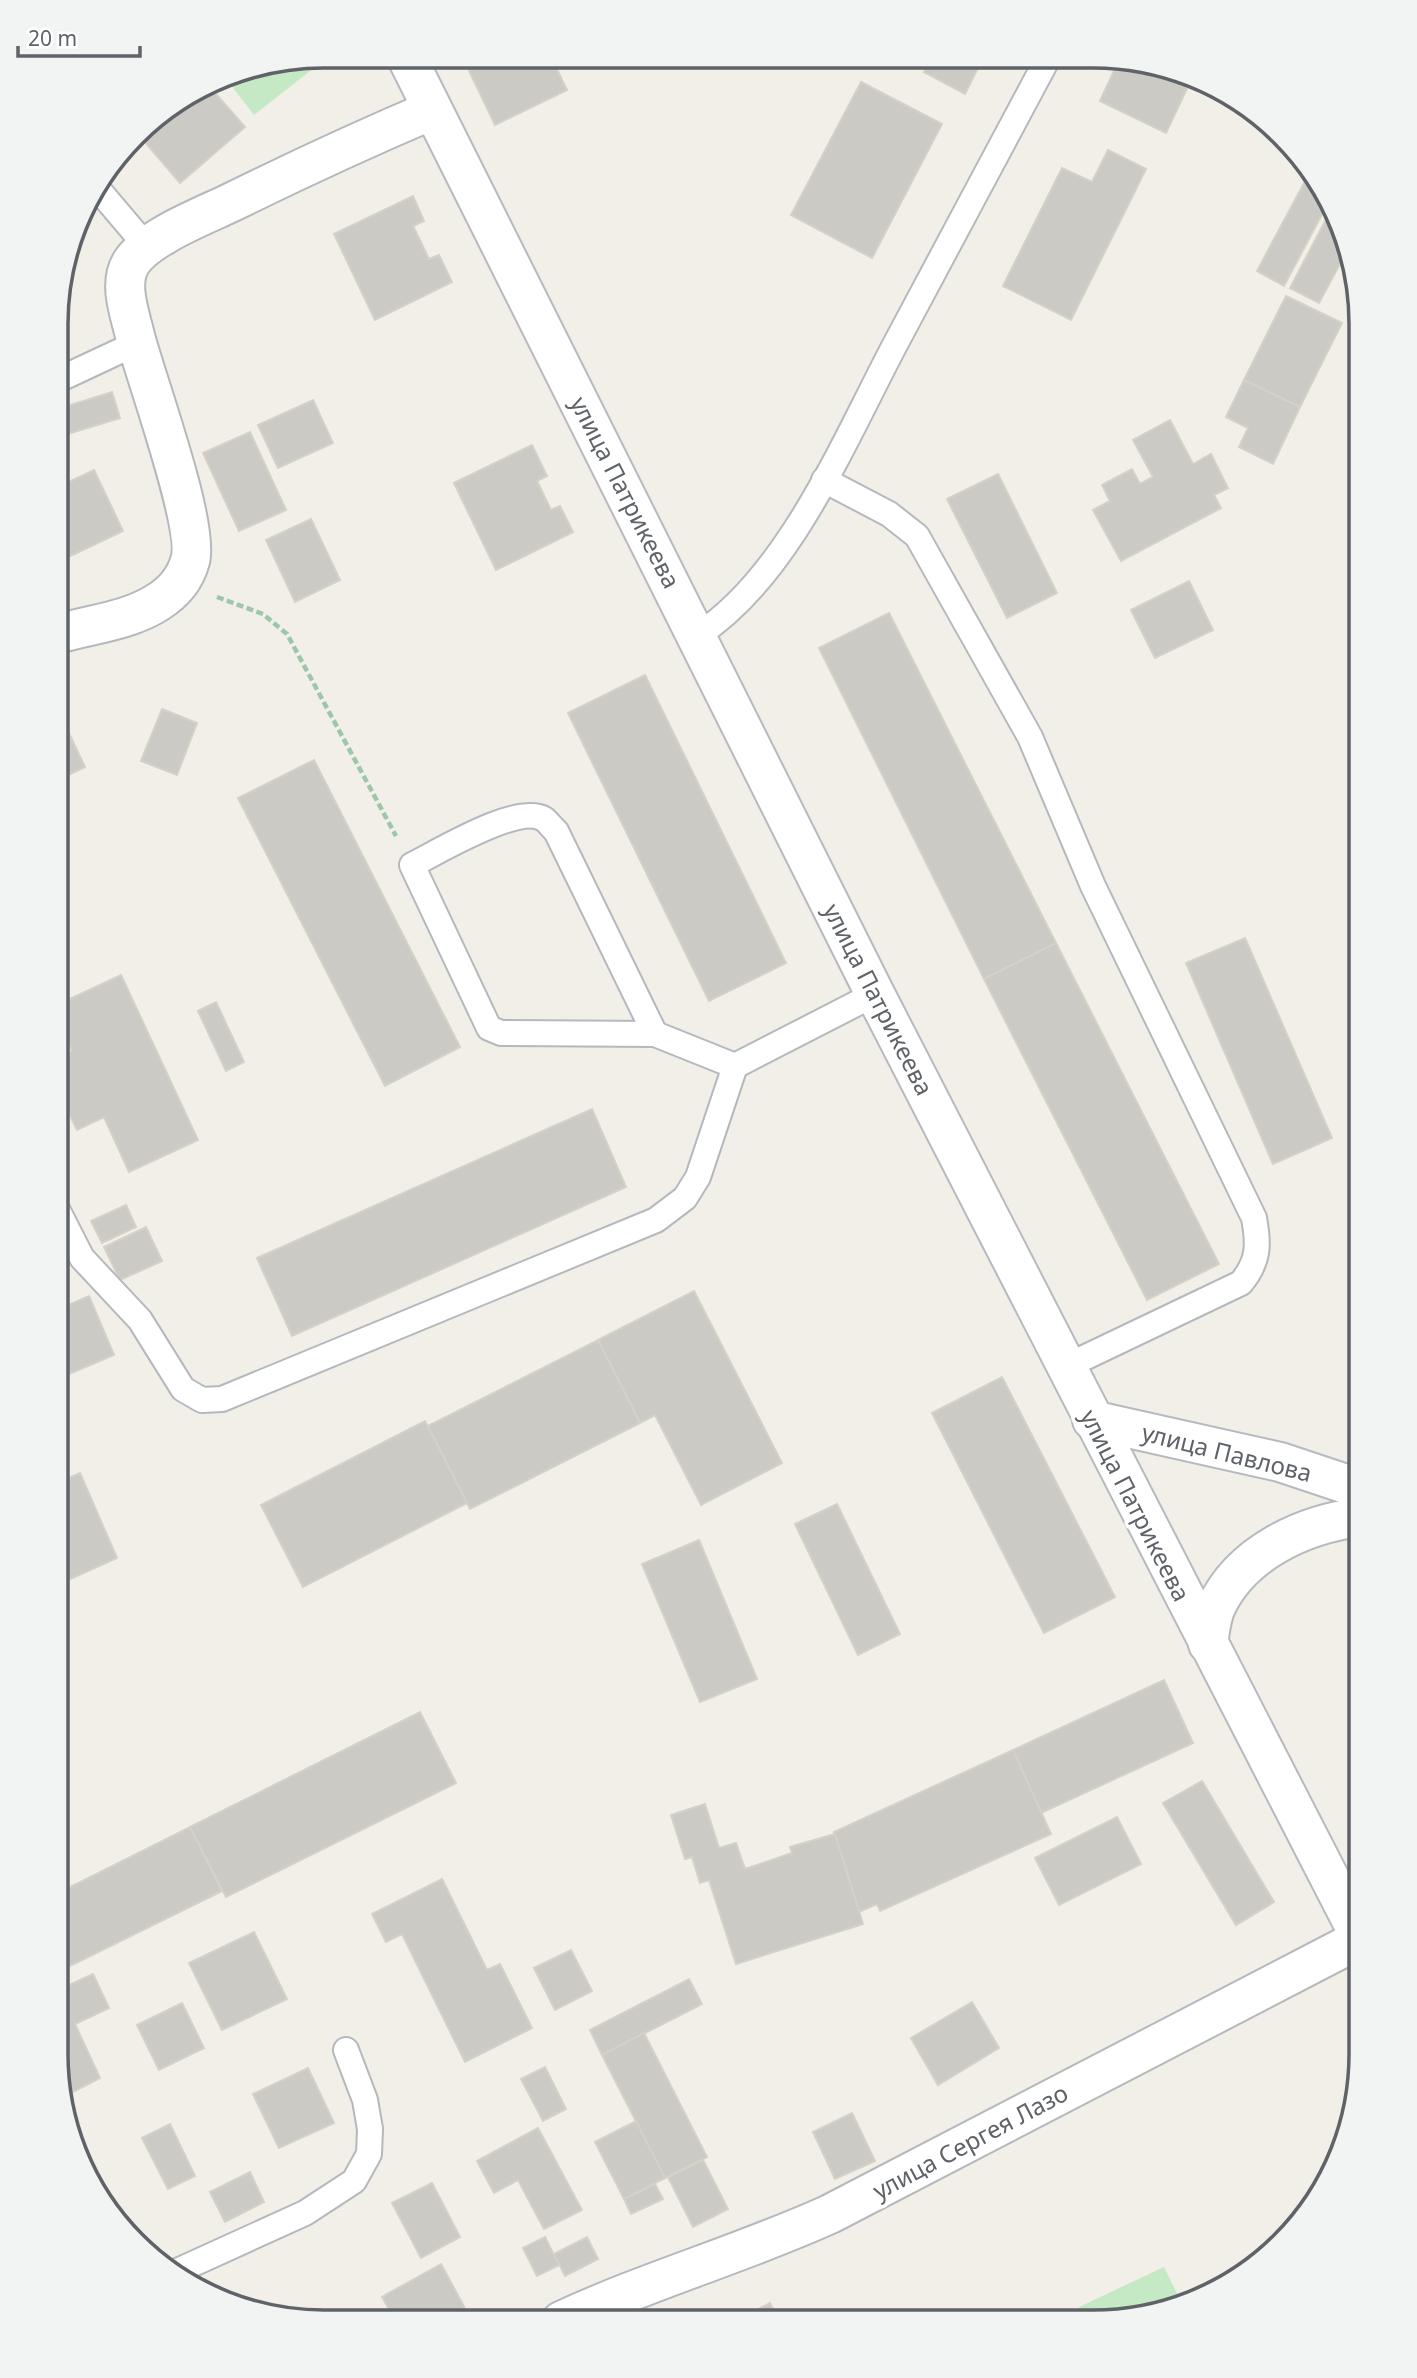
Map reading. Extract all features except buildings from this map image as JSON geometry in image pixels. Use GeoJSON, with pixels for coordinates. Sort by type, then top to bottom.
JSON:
{"type":"FeatureCollection","features":[{"type":"Feature","properties":{"kind":"street","name":"улица Патрикеева"},"geometry":{"type":"LineString","coordinates":[[412,68],[698,635],[875,994],[1092,1420],[1349,1914]]}},
{"type":"Feature","properties":{"kind":"street"},"geometry":{"type":"LineString","coordinates":[[68,631],[137,613],[158,602],[181,583],[191,559],[191,537],[126,299],[131,263],[147,247],[322,157],[432,110]]}},
{"type":"Feature","properties":{"kind":"street","name":"улица Павлова"},"geometry":{"type":"LineString","coordinates":[[1092,1420],[1280,1462],[1349,1485]]}},
{"type":"Feature","properties":{"kind":"street"},"geometry":{"type":"LineString","coordinates":[[1208,1644],[1214,1611],[1227,1586],[1246,1565],[1278,1543],[1310,1530],[1349,1520]]}},
{"type":"Feature","properties":{"kind":"street","name":"улица Сергея Лазо"},"geometry":{"type":"LineString","coordinates":[[585,2310],[666,2277],[771,2241],[830,2214],[1349,1945]]}},
{"type":"Feature","properties":{"kind":"lane"},"geometry":{"type":"LineString","coordinates":[[698,635],[723,620],[778,555],[824,480],[1043,68]]}},
{"type":"Feature","properties":{"kind":"lane"},"geometry":{"type":"LineString","coordinates":[[103,195],[147,247]]}},
{"type":"Feature","properties":{"kind":"lane"},"geometry":{"type":"LineString","coordinates":[[68,375],[137,343]]}},
{"type":"Feature","properties":{"kind":"lane"},"geometry":{"type":"LineString","coordinates":[[824,480],[889,514],[917,536],[1030,737],[1093,886],[1254,1218],[1259,1245],[1255,1266],[1241,1283],[1065,1367]]}},
{"type":"Feature","properties":{"kind":"lane"},"geometry":{"type":"LineString","coordinates":[[655,1034],[556,831],[543,818],[525,816],[503,820],[412,865],[489,1028],[501,1033],[655,1034],[735,1066]]}},
{"type":"Feature","properties":{"kind":"lane"},"geometry":{"type":"LineString","coordinates":[[68,1231],[82,1258],[140,1320],[183,1389],[202,1399],[222,1399],[656,1220],[685,1198],[698,1177],[735,1066],[875,994]]}},
{"type":"Feature","properties":{"kind":"lane"},"geometry":{"type":"LineString","coordinates":[[184,2268],[305,2213],[354,2181],[369,2154],[370,2129],[365,2100],[346,2049]]}},
{"type":"Feature","properties":{"kind":"path"},"geometry":{"type":"LineString","coordinates":[[181,583],[263,614],[288,634],[412,865]]}},
{"type":"Feature","properties":{"kind":"green space"},"geometry":{"type":"Polygon","coordinates":[[[313,69],[254,115],[232,86],[274,73],[313,69]]]}},
{"type":"Feature","properties":{"kind":"green space"},"geometry":{"type":"Polygon","coordinates":[[[1164,2267],[1178,2295],[1126,2308],[1080,2310],[1079,2307],[1164,2267]]]}}]}
